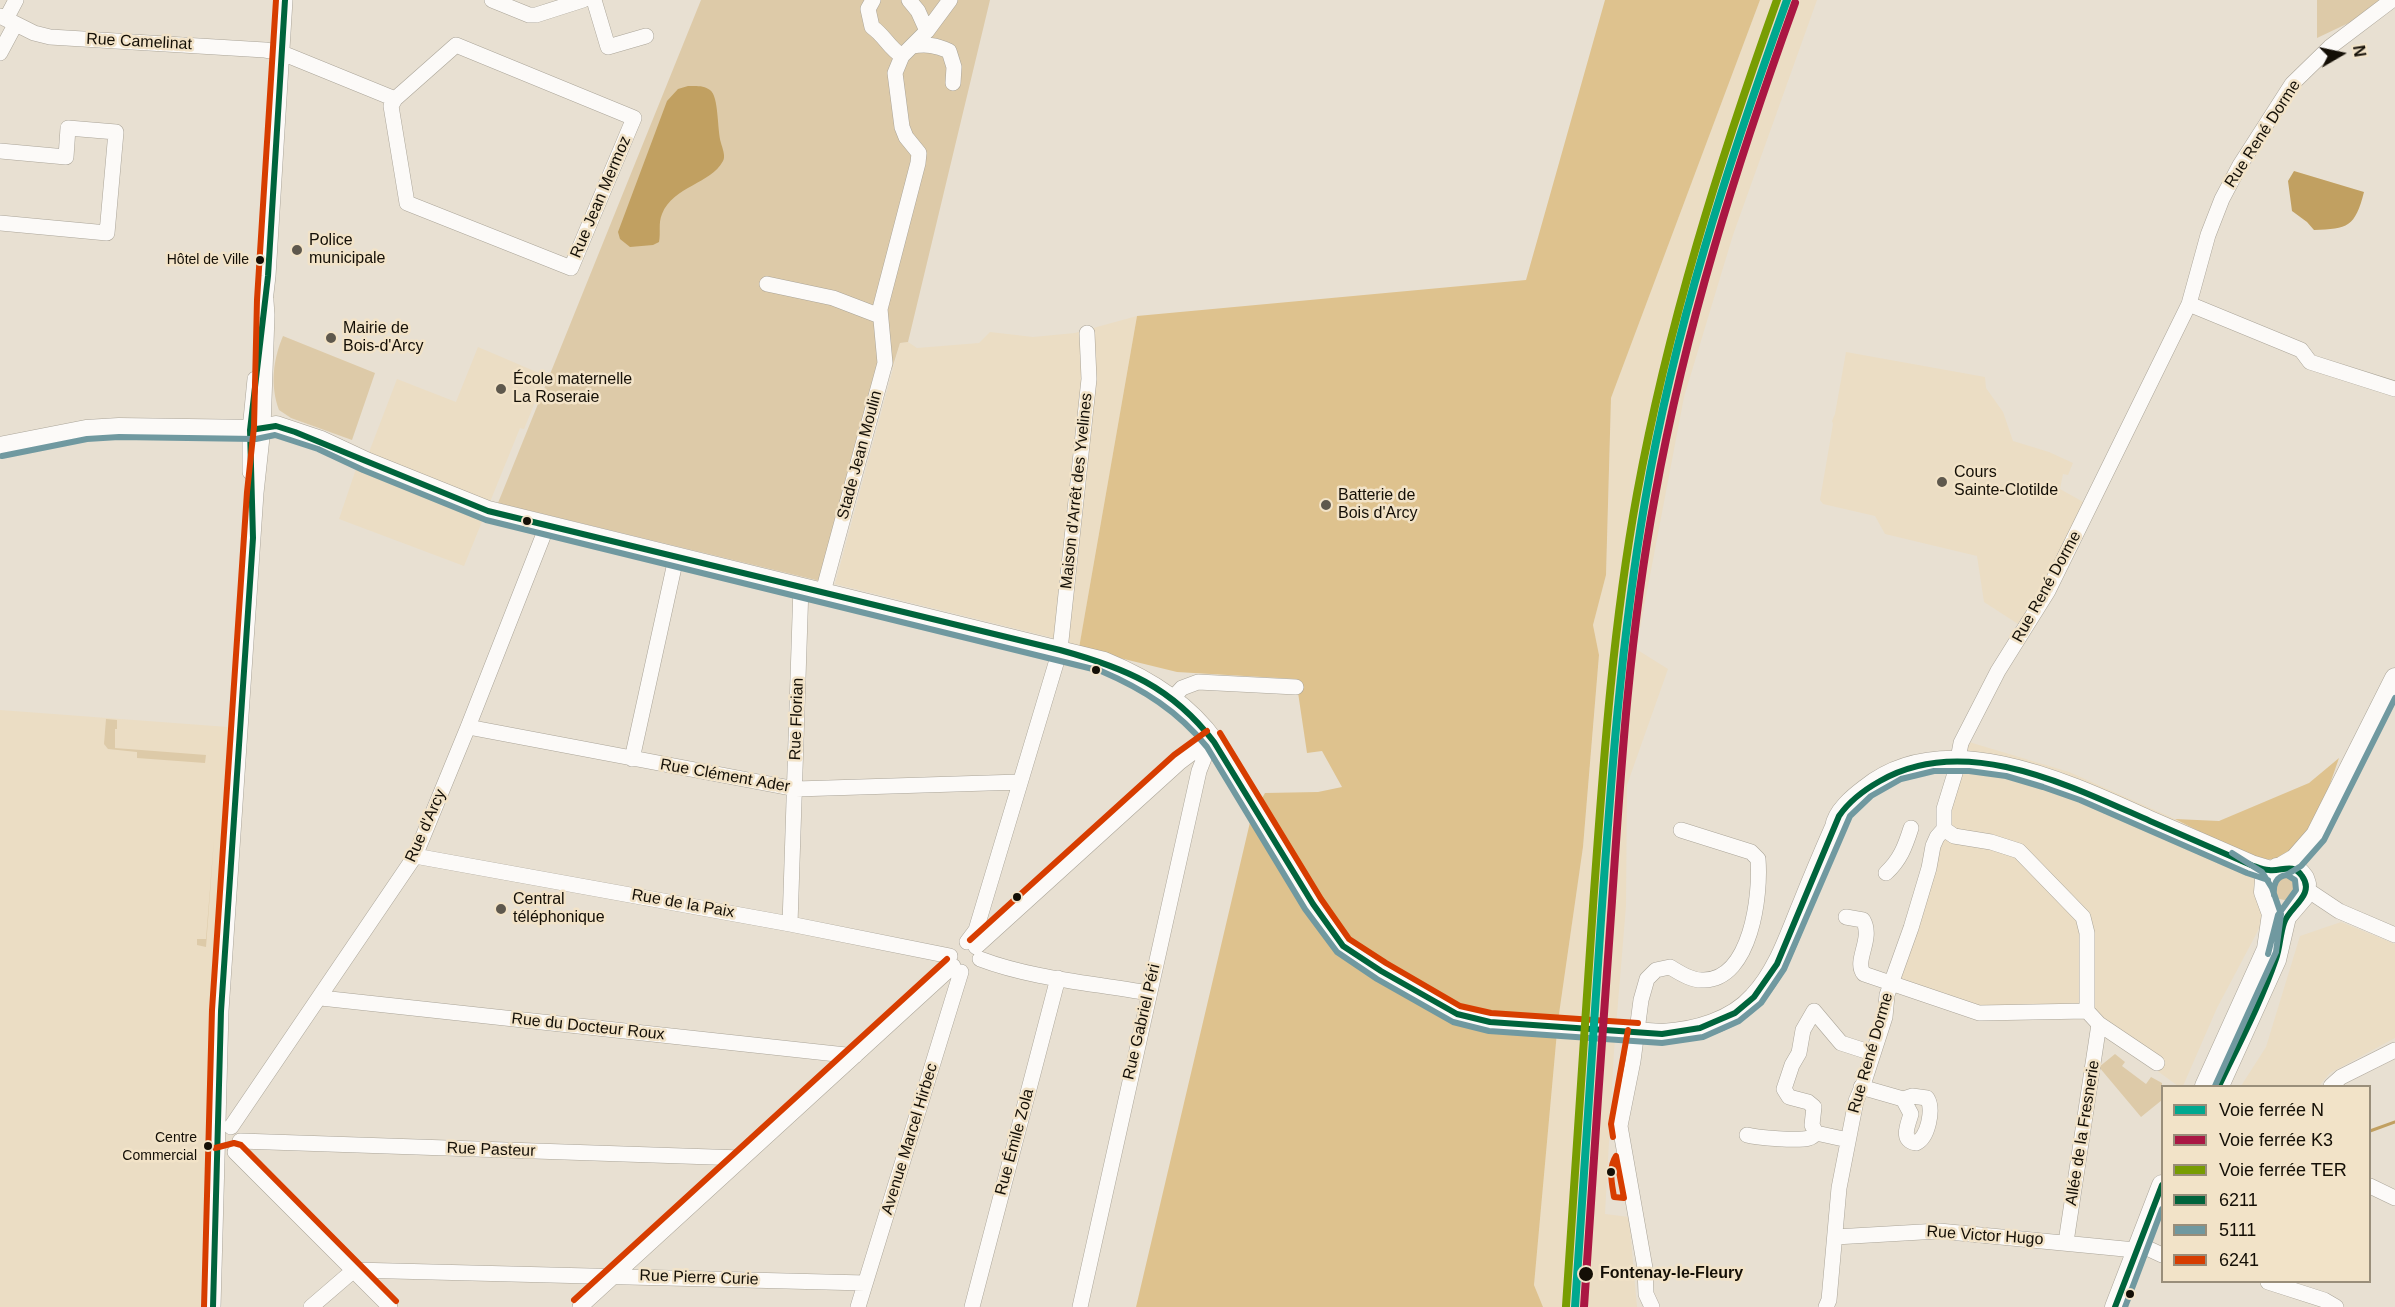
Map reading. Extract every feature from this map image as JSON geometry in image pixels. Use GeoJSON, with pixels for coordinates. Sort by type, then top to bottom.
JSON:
{"type":"FeatureCollection","features":[{"type":"Feature","properties":{"kind":"main road"},"geometry":{"type":"LineString","coordinates":[[0,438],[86,421],[120,419],[182,423],[195,428]]}},
{"type":"Feature","properties":{"kind":"main road"},"geometry":{"type":"LineString","coordinates":[[0,447],[86,430],[256,429],[276,426],[321,441],[366,462],[488,511],[1060,650],[1130,672],[1172,699],[1212,738],[1313,904],[1343,946],[1381,971],[1457,1014],[1490,1022],[1677,1033],[1713,1024],[1735,1013],[1754,997],[1769,976],[1787,941],[1835,827],[1836,819],[1855,797],[1873,783],[1913,765],[2013,769],[2083,791],[2247,864],[2277,869],[2295,869],[2301,894]]}},
{"type":"Feature","properties":{"kind":"main road"},"geometry":{"type":"LineString","coordinates":[[2205,1085],[2267,949],[2272,914],[2266,896],[2265,880],[2277,869],[2295,859],[2316,835],[2395,680]]}},
{"type":"Feature","properties":{"kind":"main road"},"geometry":{"type":"LineString","coordinates":[[2219,1085],[2276,960],[2286,917],[2301,894],[2345,804],[2395,680]]}},
{"type":"Feature","properties":{"kind":"main road"},"geometry":{"type":"LineString","coordinates":[[1957,765],[2010,777],[2082,800],[2234,864],[2254,878],[2266,896],[2279,908],[2301,894]]}},
{"type":"Feature","properties":{"kind":"main road"},"geometry":{"type":"LineString","coordinates":[[2115,1307],[2148,1251],[2161,1194]]}},
{"type":"Feature","properties":{"kind":"main road"},"geometry":{"type":"LineString","coordinates":[[2120,1307],[2161,1219]]}},
{"type":"Feature","properties":{"kind":"street"},"geometry":{"type":"LineString","coordinates":[[2,47],[7,20],[15,0]]}},
{"type":"Feature","properties":{"kind":"street"},"geometry":{"type":"LineString","coordinates":[[213,1307],[217,1157],[224,1127],[225,952],[253,538],[256,429],[285,0]]}},
{"type":"Feature","properties":{"kind":"street"},"geometry":{"type":"LineString","coordinates":[[492,0],[529,15],[583,0]]}},
{"type":"Feature","properties":{"kind":"street"},"geometry":{"type":"LineString","coordinates":[[594,0],[608,47],[646,36]]}},
{"type":"Feature","properties":{"kind":"street"},"geometry":{"type":"LineString","coordinates":[[873,0],[868,9],[868,17],[872,27],[882,34],[889,48],[907,51],[931,45],[949,51],[954,66],[953,82]]}},
{"type":"Feature","properties":{"kind":"street"},"geometry":{"type":"LineString","coordinates":[[909,0],[918,11],[927,31]]}},
{"type":"Feature","properties":{"kind":"street","name":"Rue René Dorme"},"geometry":{"type":"LineString","coordinates":[[1826,1307],[1829,1300],[1839,1188],[1856,1101],[1885,1017],[1887,995],[1911,928],[1937,837],[1944,829],[1944,809],[1957,765],[1960,743],[1998,671],[2048,591],[2189,304],[2208,235],[2222,199],[2240,165],[2292,84],[2330,47],[2392,0]]}},
{"type":"Feature","properties":{"kind":"street"},"geometry":{"type":"LineString","coordinates":[[907,51],[927,31],[948,1]]}},
{"type":"Feature","properties":{"kind":"street","name":"Rue Camelinat"},"geometry":{"type":"LineString","coordinates":[[7,20],[34,33],[50,37],[265,50],[282,53]]}},
{"type":"Feature","properties":{"kind":"street","name":"Rue Jean Mermoz"},"geometry":{"type":"LineString","coordinates":[[456,45],[634,118],[571,268],[407,203],[391,106],[395,99],[456,45]]}},
{"type":"Feature","properties":{"kind":"street","name":"Stade Jean Moulin"},"geometry":{"type":"LineString","coordinates":[[823,592],[885,363],[880,309],[918,163],[919,153],[906,137],[902,127],[895,73],[907,51]]}},
{"type":"Feature","properties":{"kind":"street"},"geometry":{"type":"LineString","coordinates":[[282,53],[395,99]]}},
{"type":"Feature","properties":{"kind":"street"},"geometry":{"type":"LineString","coordinates":[[0,151],[66,157],[68,128],[116,132],[108,233],[0,223]]}},
{"type":"Feature","properties":{"kind":"street"},"geometry":{"type":"LineString","coordinates":[[767,284],[833,298],[880,316]]}},
{"type":"Feature","properties":{"kind":"street"},"geometry":{"type":"LineString","coordinates":[[2189,304],[2301,350],[2310,362],[2395,389]]}},
{"type":"Feature","properties":{"kind":"street","name":"Maison d'Arrêt des Yvelines"},"geometry":{"type":"LineString","coordinates":[[1060,650],[1089,379],[1088,333]]}},
{"type":"Feature","properties":{"kind":"street","name":"Rue d'Arcy"},"geometry":{"type":"LineString","coordinates":[[224,1127],[321,998],[415,856],[547,526]]}},
{"type":"Feature","properties":{"kind":"street"},"geometry":{"type":"LineString","coordinates":[[632,759],[676,558]]}},
{"type":"Feature","properties":{"kind":"street","name":"Rue Florian"},"geometry":{"type":"LineString","coordinates":[[789,924],[796,789],[801,586]]}},
{"type":"Feature","properties":{"kind":"street"},"geometry":{"type":"LineString","coordinates":[[955,965],[973,970],[976,930],[1060,650]]}},
{"type":"Feature","properties":{"kind":"street"},"geometry":{"type":"LineString","coordinates":[[1172,699],[1182,688],[1198,682],[1296,687]]}},
{"type":"Feature","properties":{"kind":"street","name":"Rue Clément Ader"},"geometry":{"type":"LineString","coordinates":[[468,727],[796,789],[1020,782]]}},
{"type":"Feature","properties":{"kind":"street"},"geometry":{"type":"LineString","coordinates":[[974,949],[1180,762],[1212,738]]}},
{"type":"Feature","properties":{"kind":"street","name":"Rue Gabriel Péri"},"geometry":{"type":"LineString","coordinates":[[1080,1307],[1199,771],[1212,738]]}},
{"type":"Feature","properties":{"kind":"street"},"geometry":{"type":"LineString","coordinates":[[1886,873],[1897,863],[1911,828]]}},
{"type":"Feature","properties":{"kind":"street"},"geometry":{"type":"LineString","coordinates":[[1944,829],[1954,836],[1991,842],[2019,851],[2083,917],[2087,933],[2087,1011],[2099,1024],[2157,1063]]}},
{"type":"Feature","properties":{"kind":"street"},"geometry":{"type":"LineString","coordinates":[[1652,1307],[1646,1294],[1645,1268],[1620,1126],[1641,1000],[1647,979],[1656,970],[1670,967],[1685,976],[1702,981],[1720,978],[1737,962],[1754,920],[1759,878],[1758,859],[1751,852],[1681,830]]}},
{"type":"Feature","properties":{"kind":"street"},"geometry":{"type":"LineString","coordinates":[[1905,846],[1932,853]]}},
{"type":"Feature","properties":{"kind":"street","name":"Rue de la Paix"},"geometry":{"type":"LineString","coordinates":[[415,856],[789,924],[955,965]]}},
{"type":"Feature","properties":{"kind":"street"},"geometry":{"type":"LineString","coordinates":[[2301,894],[2395,936]]}},
{"type":"Feature","properties":{"kind":"street"},"geometry":{"type":"LineString","coordinates":[[1846,917],[1863,920],[1866,926],[1867,944],[1860,963],[1860,970],[1864,974],[1979,1013],[2087,1011]]}},
{"type":"Feature","properties":{"kind":"street"},"geometry":{"type":"LineString","coordinates":[[580,1307],[955,965],[957,944],[974,949],[993,964],[1058,978],[1148,993]]}},
{"type":"Feature","properties":{"kind":"street","name":"Avenue Marcel Hirbec"},"geometry":{"type":"LineString","coordinates":[[858,1307],[955,965]]}},
{"type":"Feature","properties":{"kind":"street","name":"Rue Émile Zola"},"geometry":{"type":"LineString","coordinates":[[972,1307],[1058,978]]}},
{"type":"Feature","properties":{"kind":"street","name":"Rue du Docteur Roux"},"geometry":{"type":"LineString","coordinates":[[321,998],[855,1056]]}},
{"type":"Feature","properties":{"kind":"street"},"geometry":{"type":"LineString","coordinates":[[1848,1140],[1816,1132],[1812,1125],[1814,1107],[1808,1102],[1789,1097],[1784,1089],[1792,1065],[1799,1053],[1802,1035],[1814,1011],[1841,1043],[1872,1053]]}},
{"type":"Feature","properties":{"kind":"street","name":"Allée de la Fresnerie"},"geometry":{"type":"LineString","coordinates":[[2066,1242],[2099,1024]]}},
{"type":"Feature","properties":{"kind":"street"},"geometry":{"type":"LineString","coordinates":[[2332,1085],[2341,1077],[2395,1050]]}},
{"type":"Feature","properties":{"kind":"street"},"geometry":{"type":"LineString","coordinates":[[1861,1087],[1868,1091],[1903,1099]]}},
{"type":"Feature","properties":{"kind":"street"},"geometry":{"type":"LineString","coordinates":[[224,1127],[237,1132],[237,1146],[390,1307]]}},
{"type":"Feature","properties":{"kind":"street"},"geometry":{"type":"LineString","coordinates":[[1747,1135],[1760,1139],[1802,1139],[1809,1138],[1816,1132]]}},
{"type":"Feature","properties":{"kind":"street","name":"Rue Pasteur"},"geometry":{"type":"LineString","coordinates":[[217,1157],[237,1146],[742,1158]]}},
{"type":"Feature","properties":{"kind":"street"},"geometry":{"type":"LineString","coordinates":[[2371,1186],[2395,1198]]}},
{"type":"Feature","properties":{"kind":"street","name":"Rue Victor Hugo"},"geometry":{"type":"LineString","coordinates":[[1835,1237],[1939,1231],[2148,1251]]}},
{"type":"Feature","properties":{"kind":"street"},"geometry":{"type":"LineString","coordinates":[[310,1307],[354,1270]]}},
{"type":"Feature","properties":{"kind":"street","name":"Rue Pierre Curie"},"geometry":{"type":"LineString","coordinates":[[354,1270],[865,1283]]}},
{"type":"Feature","properties":{"kind":"street"},"geometry":{"type":"LineString","coordinates":[[2274,1283],[2324,1300],[2337,1307]]}},
{"type":"Feature","properties":{"kind":"shaded area"},"geometry":{"type":"Polygon","coordinates":[[[701,0],[990,0],[908,342],[900,343],[892,369],[879,366],[820,581],[498,503],[701,0]]]}},
{"type":"Feature","properties":{"kind":"shaded area"},"geometry":{"type":"Polygon","coordinates":[[[1605,0],[1760,0],[1611,398],[1606,575],[1593,625],[1599,655],[1583,847],[1558,1021],[1534,1285],[1543,1307],[1136,1307],[1251,818],[1265,793],[1318,792],[1342,787],[1322,751],[1307,753],[1296,679],[1177,672],[1079,648],[1137,316],[1526,280],[1605,0]]]}},
{"type":"Feature","properties":{"kind":"shaded area"},"geometry":{"type":"Polygon","coordinates":[[[1760,0],[1817,0],[1733,235],[1684,397],[1636,649],[1668,669],[1627,785],[1626,906],[1614,1051],[1605,1214],[1629,1217],[1637,1307],[1543,1307],[1534,1285],[1558,1021],[1583,847],[1599,656],[1593,625],[1606,575],[1611,398],[1760,0]]]}},
{"type":"Feature","properties":{"kind":"shaded area"},"geometry":{"type":"Polygon","coordinates":[[[2317,0],[2395,0],[2395,1],[2317,38],[2317,0]]]}},
{"type":"Feature","properties":{"kind":"shaded area"},"geometry":{"type":"Polygon","coordinates":[[[688,86],[705,87],[713,93],[724,159],[710,175],[674,197],[667,205],[661,217],[659,242],[653,245],[630,247],[620,239],[618,232],[667,101],[678,89],[688,86]]]}},
{"type":"Feature","properties":{"kind":"shaded area"},"geometry":{"type":"Polygon","coordinates":[[[2294,171],[2364,192],[2353,219],[2348,224],[2335,229],[2314,230],[2292,211],[2288,181],[2294,171]]]}},
{"type":"Feature","properties":{"kind":"shaded area"},"geometry":{"type":"Polygon","coordinates":[[[1137,316],[1079,648],[1054,638],[835,584],[900,343],[908,342],[917,348],[979,343],[990,332],[1033,337],[1075,333],[1137,316]]]}},
{"type":"Feature","properties":{"kind":"shaded area"},"geometry":{"type":"Polygon","coordinates":[[[283,336],[375,373],[352,440],[291,418],[279,410],[274,391],[274,373],[283,336]]]}},
{"type":"Feature","properties":{"kind":"shaded area"},"geometry":{"type":"Polygon","coordinates":[[[478,347],[546,376],[524,429],[520,428],[464,566],[339,519],[357,466],[363,468],[397,379],[456,402],[478,347]]]}},
{"type":"Feature","properties":{"kind":"shaded area","name":"Cours Sainte-Clotilde"},"geometry":{"type":"Polygon","coordinates":[[[1846,352],[1985,377],[1986,388],[2003,412],[2013,441],[2049,452],[2073,463],[2068,475],[2063,474],[2060,489],[2085,503],[2054,568],[2018,624],[1984,602],[1977,556],[1885,534],[1875,516],[1823,504],[1820,500],[1832,421],[1846,352]]]}},
{"type":"Feature","properties":{"kind":"shaded area"},"geometry":{"type":"Polygon","coordinates":[[[0,710],[228,727],[210,1025],[200,1307],[0,1307],[0,710]]]}},
{"type":"Feature","properties":{"kind":"shaded area"},"geometry":{"type":"Polygon","coordinates":[[[106,719],[117,720],[115,748],[206,755],[205,763],[137,758],[137,752],[108,749],[104,744],[106,719]]]}},
{"type":"Feature","properties":{"kind":"shaded area"},"geometry":{"type":"Polygon","coordinates":[[[1969,742],[2069,772],[2175,819],[2288,874],[2217,1008],[2183,1085],[2177,1085],[2069,1006],[1987,1009],[1905,985],[1901,977],[1969,742]]]}},
{"type":"Feature","properties":{"kind":"shaded area"},"geometry":{"type":"Polygon","coordinates":[[[2339,758],[2323,804],[2302,843],[2275,859],[2256,860],[2175,819],[2219,821],[2309,783],[2339,758]]]}},
{"type":"Feature","properties":{"kind":"shaded area"},"geometry":{"type":"Polygon","coordinates":[[[214,839],[206,947],[197,945],[197,939],[206,939],[214,839]]]}},
{"type":"Feature","properties":{"kind":"shaded area"},"geometry":{"type":"Polygon","coordinates":[[[2288,872],[2300,886],[2289,901],[2275,898],[2271,880],[2288,872]]]}},
{"type":"Feature","properties":{"kind":"shaded area"},"geometry":{"type":"Polygon","coordinates":[[[2341,922],[2395,944],[2395,1038],[2330,1073],[2320,1085],[2242,1085],[2266,1047],[2300,936],[2341,922]]]}},
{"type":"Feature","properties":{"kind":"shaded area"},"geometry":{"type":"Polygon","coordinates":[[[2115,1054],[2125,1062],[2122,1066],[2146,1084],[2151,1077],[2162,1083],[2161,1101],[2141,1117],[2099,1067],[2115,1054]]]}},
{"type":"Feature","properties":{"kind":"waterway"},"geometry":{"type":"LineString","coordinates":[[2371,1131],[2395,1122]]}},
{"type":"Feature","properties":{"kind":"rail line","name":"TER"},"geometry":{"type":"LineString","coordinates":[[1566,1306],[1605,751],[1628,545],[1650,431],[1680,306],[1715,183],[1777,0]]}},
{"type":"Feature","properties":{"kind":"rail line","name":"N"},"geometry":{"type":"LineString","coordinates":[[1575,1307],[1613,762],[1629,605],[1645,501],[1671,373],[1687,310],[1724,185],[1787,0]]}},
{"type":"Feature","properties":{"kind":"rail line","name":"K3"},"geometry":{"type":"LineString","coordinates":[[1584,1307],[1623,748],[1646,546],[1667,432],[1714,246],[1795,3]]}},
{"type":"Feature","properties":{"kind":"transit line","name":"6241"},"geometry":{"type":"LineString","coordinates":[[204,1307],[212,1010],[247,492],[254,427],[257,300],[276,0]]}},
{"type":"Feature","properties":{"kind":"transit line","name":"6211"},"geometry":{"type":"LineString","coordinates":[[213,1307],[221,1011],[253,538],[250,430],[268,276],[285,0]]}},
{"type":"Feature","properties":{"kind":"transit line","name":"6211"},"geometry":{"type":"LineString","coordinates":[[250,430],[276,426],[295,432],[488,511],[1060,650],[1126,672],[1164,693],[1198,723],[1214,742],[1313,904],[1343,946],[1381,971],[1457,1014],[1490,1022],[1662,1034],[1700,1028],[1735,1013],[1754,997],[1777,964],[1839,816],[1863,792],[1880,781],[1913,767],[1947,762],[1982,763],[2052,780],[2251,865],[2267,870],[2291,868],[2302,876],[2306,889],[2304,895],[2284,923],[2270,975],[2219,1085]]}},
{"type":"Feature","properties":{"kind":"transit line","name":"5111"},"geometry":{"type":"LineString","coordinates":[[2,456],[87,439],[119,437],[256,439],[275,435],[318,449],[363,470],[486,520],[1101,671],[1159,702],[1184,722],[1207,747],[1305,909],[1337,952],[1377,979],[1453,1022],[1489,1031],[1662,1043],[1703,1037],[1739,1021],[1761,1003],[1784,969],[1850,816],[1871,796],[1901,779],[1934,771],[1969,771],[2006,776],[2043,787],[2080,800],[2268,880]]}},
{"type":"Feature","properties":{"kind":"transit line","name":"5111"},"geometry":{"type":"LineString","coordinates":[[2288,874],[2301,866],[2324,840],[2395,698]]}},
{"type":"Feature","properties":{"kind":"transit line","name":"6241"},"geometry":{"type":"LineString","coordinates":[[970,940],[1174,755],[1207,731]]}},
{"type":"Feature","properties":{"kind":"transit line","name":"6241"},"geometry":{"type":"LineString","coordinates":[[1220,733],[1321,899],[1349,939],[1460,1006],[1491,1013],[1638,1023]]}},
{"type":"Feature","properties":{"kind":"transit line","name":"5111"},"geometry":{"type":"LineString","coordinates":[[2215,1085],[2276,952],[2281,914],[2272,888],[2262,872],[2232,853]]}},
{"type":"Feature","properties":{"kind":"transit line","name":"5111"},"geometry":{"type":"LineString","coordinates":[[2268,954],[2278,915],[2296,890],[2295,880],[2287,875],[2280,877],[2275,885],[2274,895]]}},
{"type":"Feature","properties":{"kind":"transit line","name":"6241"},"geometry":{"type":"LineString","coordinates":[[574,1300],[947,959]]}},
{"type":"Feature","properties":{"kind":"transit line","name":"6241"},"geometry":{"type":"LineString","coordinates":[[1613,1137],[1611,1124],[1628,1030]]}},
{"type":"Feature","properties":{"kind":"transit line","name":"6241"},"geometry":{"type":"LineString","coordinates":[[215,1148],[234,1143],[241,1145],[396,1301]]}},
{"type":"Feature","properties":{"kind":"transit line","name":"6241"},"geometry":{"type":"LineString","coordinates":[[1616,1156],[1624,1198],[1614,1197],[1611,1171],[1616,1156]]}},
{"type":"Feature","properties":{"kind":"transit line","name":"6211"},"geometry":{"type":"LineString","coordinates":[[2115,1307],[2161,1188]]}},
{"type":"Feature","properties":{"kind":"transit line","name":"5111"},"geometry":{"type":"LineString","coordinates":[[2125,1307],[2161,1212]]}},
{"type":"Feature","properties":{"kind":"place","name":"Police municipale"},"geometry":{"type":"Point","coordinates":[297,250]}},
{"type":"Feature","properties":{"kind":"place","name":"Hôtel de Ville"},"geometry":{"type":"Point","coordinates":[260,260]}},
{"type":"Feature","properties":{"kind":"place","name":"Mairie de Bois-d'Arcy"},"geometry":{"type":"Point","coordinates":[331,338]}},
{"type":"Feature","properties":{"kind":"place","name":"École maternelle La Roseraie"},"geometry":{"type":"Point","coordinates":[501,389]}},
{"type":"Feature","properties":{"kind":"place","name":"Cours Sainte-Clotilde"},"geometry":{"type":"Point","coordinates":[1942,482]}},
{"type":"Feature","properties":{"kind":"place","name":"Batterie de Bois d'Arcy"},"geometry":{"type":"Point","coordinates":[1326,505]}},
{"type":"Feature","properties":{"kind":"place","name":"Central téléphonique"},"geometry":{"type":"Point","coordinates":[501,909]}},
{"type":"Feature","properties":{"kind":"place","name":"Centre Commercial"},"geometry":{"type":"Point","coordinates":[208,1146]}},
{"type":"Feature","properties":{"kind":"place","name":"Fontenay-le-Fleury"},"geometry":{"type":"Point","coordinates":[1586,1274]}}]}
